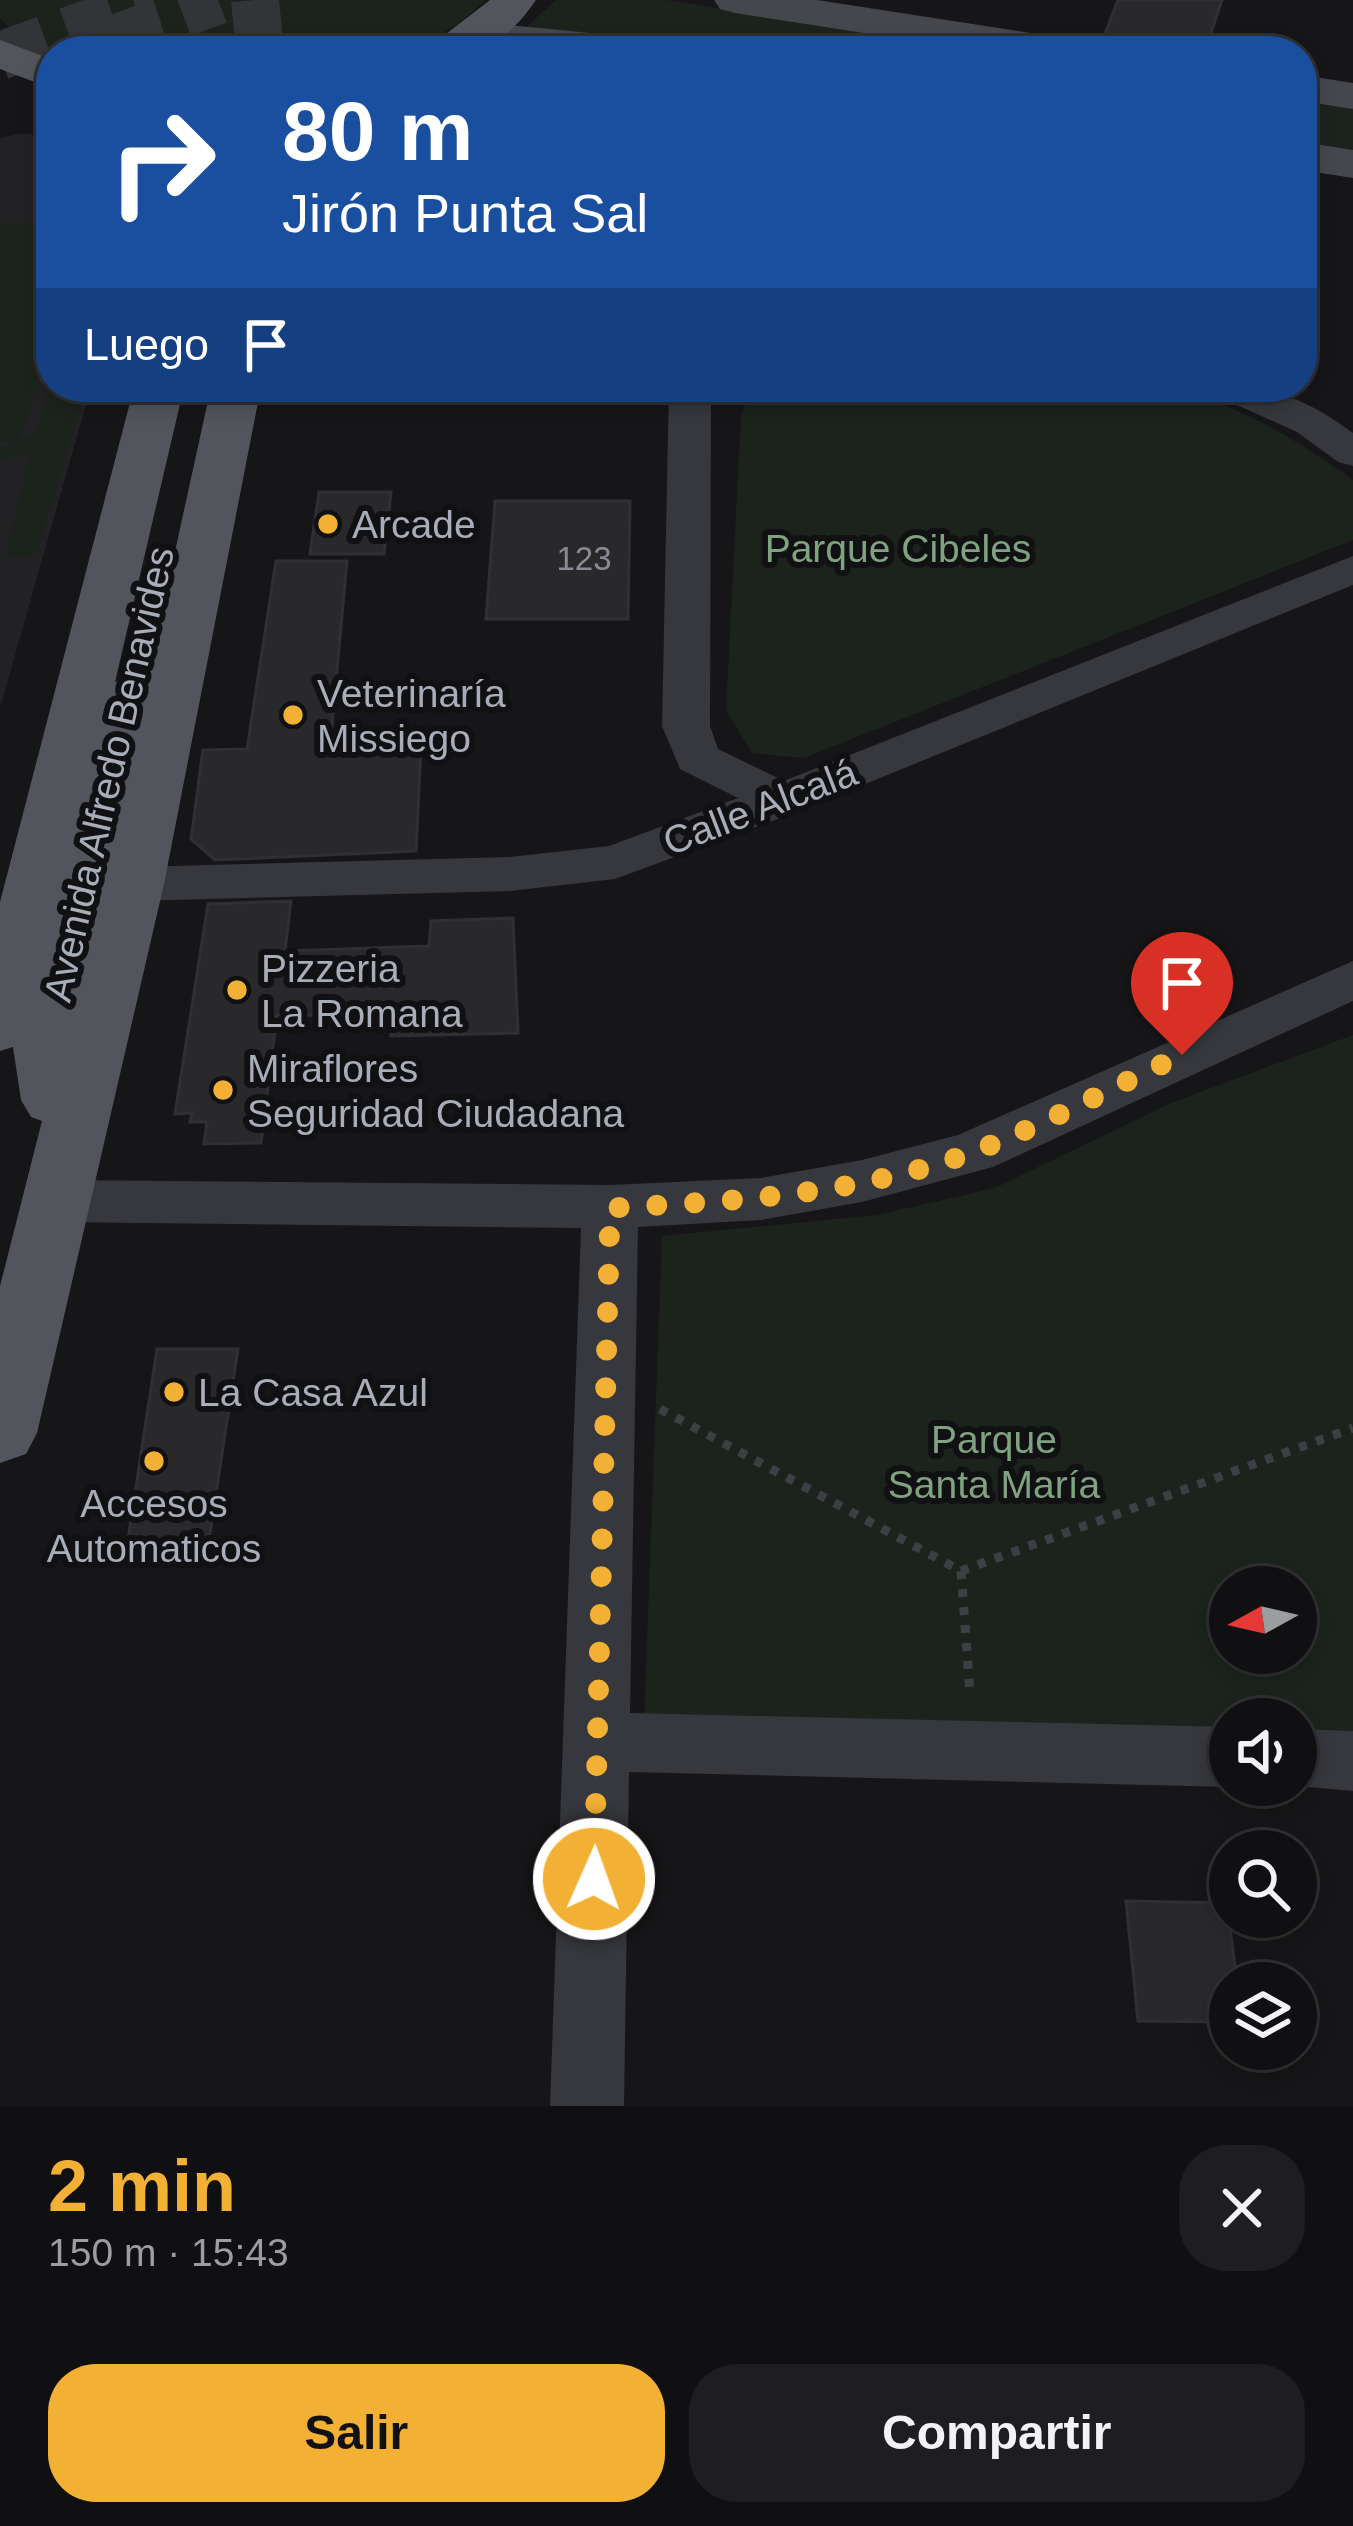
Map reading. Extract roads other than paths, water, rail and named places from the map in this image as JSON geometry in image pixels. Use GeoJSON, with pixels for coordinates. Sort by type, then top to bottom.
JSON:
{"type":"FeatureCollection","features":[{"type":"Feature","properties":{"kind":"main road"},"geometry":{"type":"LineString","coordinates":[[470,36],[515,0]]}},
{"type":"Feature","properties":{"kind":"main road"},"geometry":{"type":"LineString","coordinates":[[735,0],[967,36]]}},
{"type":"Feature","properties":{"kind":"main road"},"geometry":{"type":"LineString","coordinates":[[0,52],[36,69]]}},
{"type":"Feature","properties":{"kind":"main road"},"geometry":{"type":"LineString","coordinates":[[1317,90],[1353,96]]}},
{"type":"Feature","properties":{"kind":"main road"},"geometry":{"type":"LineString","coordinates":[[1317,158],[1353,164]]}},
{"type":"Feature","properties":{"kind":"main road","name":"Avenida Alfredo Benavides"},"geometry":{"type":"LineString","coordinates":[[0,843],[130,402]]}},
{"type":"Feature","properties":{"kind":"main road","name":"Avenida Alfredo Benavides"},"geometry":{"type":"LineString","coordinates":[[0,1028],[155,402]]}},
{"type":"Feature","properties":{"kind":"main road","name":"Avenida Alfredo Benavides"},"geometry":{"type":"LineString","coordinates":[[60,1182],[46,1049],[194,402]]}},
{"type":"Feature","properties":{"kind":"main road","name":"Avenida Alfredo Benavides"},"geometry":{"type":"LineString","coordinates":[[0,1433],[133,884],[233,402]]}},
{"type":"Feature","properties":{"kind":"street"},"geometry":{"type":"LineString","coordinates":[[685,836],[698,758],[686,725],[690,402]]}},
{"type":"Feature","properties":{"kind":"street"},"geometry":{"type":"LineString","coordinates":[[1265,402],[1312,423],[1353,453]]}},
{"type":"Feature","properties":{"kind":"street","name":"Calle Alcalá"},"geometry":{"type":"LineString","coordinates":[[133,884],[510,874],[615,862],[782,800],[1353,568]]}},
{"type":"Feature","properties":{"kind":"street"},"geometry":{"type":"LineString","coordinates":[[698,758],[782,800]]}},
{"type":"Feature","properties":{"kind":"street"},"geometry":{"type":"LineString","coordinates":[[60,1182],[610,1208],[761,1199],[884,1178],[973,1152],[1353,979]]}},
{"type":"Feature","properties":{"kind":"street"},"geometry":{"type":"LineString","coordinates":[[587,2106],[610,1208]]}},
{"type":"Feature","properties":{"kind":"street"},"geometry":{"type":"LineString","coordinates":[[598,1742],[1209,1756]]}},
{"type":"Feature","properties":{"kind":"street"},"geometry":{"type":"LineString","coordinates":[[1317,1760],[1353,1761]]}},
{"type":"Feature","properties":{"kind":"tunnel"},"geometry":{"type":"LineString","coordinates":[[55,36],[153,0]]}},
{"type":"Feature","properties":{"kind":"tunnel"},"geometry":{"type":"LineString","coordinates":[[123,36],[218,0]]}},
{"type":"Feature","properties":{"kind":"tunnel"},"geometry":{"type":"LineString","coordinates":[[255,0],[259,36]]}},
{"type":"Feature","properties":{"kind":"tunnel"},"geometry":{"type":"LineString","coordinates":[[0,56],[36,43]]}},
{"type":"Feature","properties":{"kind":"place","name":"Arcade"},"geometry":{"type":"Point","coordinates":[328,524]}},
{"type":"Feature","properties":{"kind":"place","name":"Veterinaría Missiego"},"geometry":{"type":"Point","coordinates":[293,715]}},
{"type":"Feature","properties":{"kind":"place","name":"Pizzeria La Romana"},"geometry":{"type":"Point","coordinates":[237,990]}},
{"type":"Feature","properties":{"kind":"place","name":"Miraflores Seguridad Ciudadana"},"geometry":{"type":"Point","coordinates":[223,1090]}},
{"type":"Feature","properties":{"kind":"place","name":"La Casa Azul"},"geometry":{"type":"Point","coordinates":[174,1392]}},
{"type":"Feature","properties":{"kind":"place","name":"Accesos Automaticos"},"geometry":{"type":"Point","coordinates":[154,1461]}},
{"type":"Feature","properties":{"kind":"park label","name":"Parque Cibeles"},"geometry":{"type":"Point","coordinates":[898,548]}},
{"type":"Feature","properties":{"kind":"park label","name":"Parque Santa María"},"geometry":{"type":"Point","coordinates":[994,1462]}}]}
